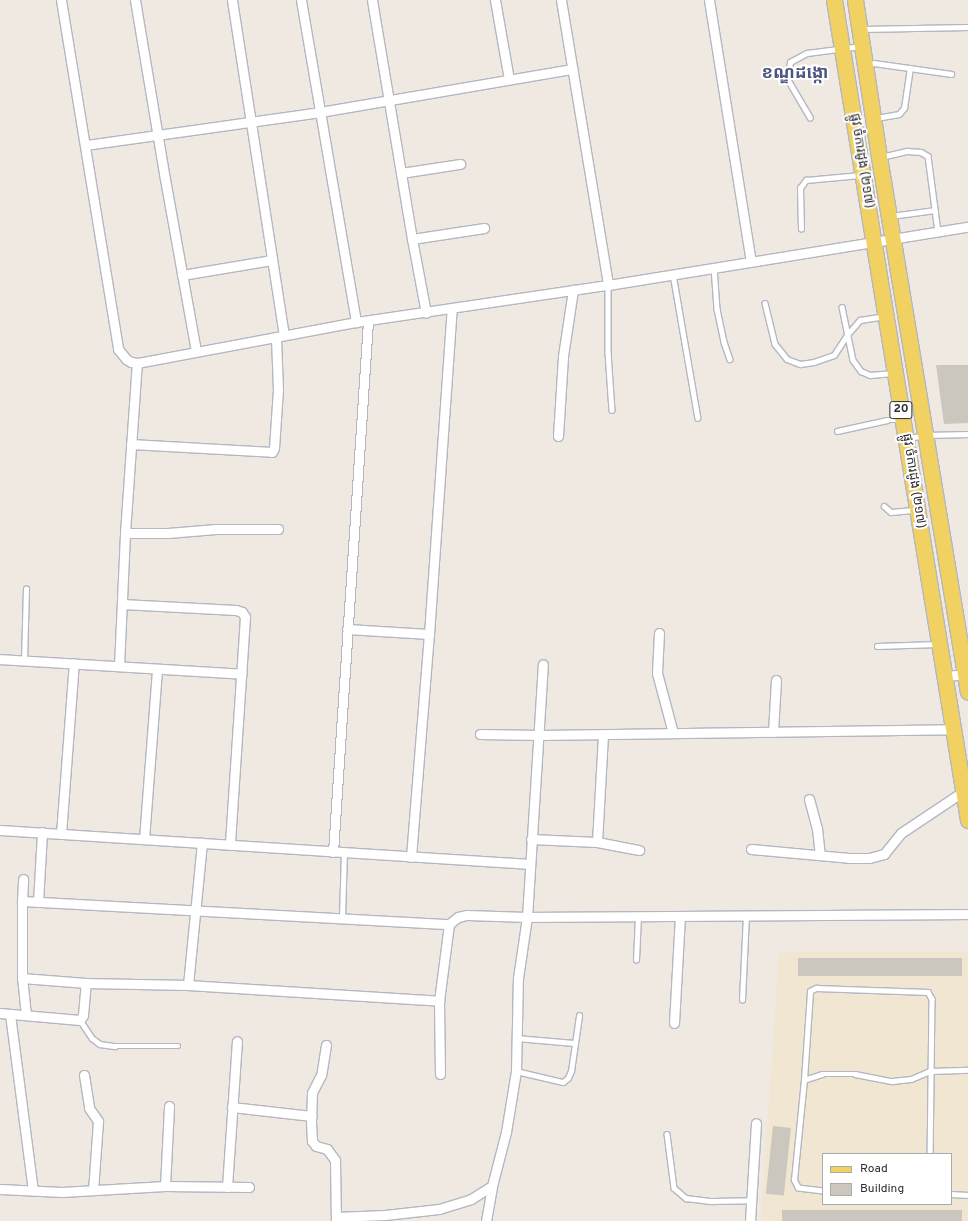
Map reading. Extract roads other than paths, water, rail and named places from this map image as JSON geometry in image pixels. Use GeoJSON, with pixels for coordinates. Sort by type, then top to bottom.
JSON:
{"type":"FeatureCollection","features":[{"type":"Feature","properties":{"kind":"main road","name":"ផ្លូវ ចំការដូង (២១៧)"},"geometry":{"type":"LineString","coordinates":[[834,0],[968,820]]}},
{"type":"Feature","properties":{"kind":"main road","name":"ផ្លូវ ចំការដូង (២១៧)"},"geometry":{"type":"LineString","coordinates":[[855,0],[866,64],[879,157],[894,238],[926,436],[964,646],[968,692]]}},
{"type":"Feature","properties":{"kind":"street"},"geometry":{"type":"LineString","coordinates":[[61,0],[86,145],[118,349],[126,359],[138,363],[356,322],[452,309],[968,227]]}},
{"type":"Feature","properties":{"kind":"street"},"geometry":{"type":"LineString","coordinates":[[135,0],[157,134],[196,351]]}},
{"type":"Feature","properties":{"kind":"street"},"geometry":{"type":"LineString","coordinates":[[131,444],[272,452],[274,448],[280,336],[272,260],[232,0]]}},
{"type":"Feature","properties":{"kind":"street"},"geometry":{"type":"LineString","coordinates":[[301,0],[356,322]]}},
{"type":"Feature","properties":{"kind":"street"},"geometry":{"type":"LineString","coordinates":[[372,0],[412,239],[426,313]]}},
{"type":"Feature","properties":{"kind":"street"},"geometry":{"type":"LineString","coordinates":[[495,0],[509,79]]}},
{"type":"Feature","properties":{"kind":"street"},"geometry":{"type":"LineString","coordinates":[[561,0],[608,284]]}},
{"type":"Feature","properties":{"kind":"street"},"geometry":{"type":"LineString","coordinates":[[709,0],[751,261]]}},
{"type":"Feature","properties":{"kind":"street"},"geometry":{"type":"LineString","coordinates":[[86,145],[320,112],[572,69]]}},
{"type":"Feature","properties":{"kind":"street"},"geometry":{"type":"LineString","coordinates":[[401,173],[460,164]]}},
{"type":"Feature","properties":{"kind":"street"},"geometry":{"type":"LineString","coordinates":[[412,239],[484,228]]}},
{"type":"Feature","properties":{"kind":"street"},"geometry":{"type":"LineString","coordinates":[[182,275],[272,260]]}},
{"type":"Feature","properties":{"kind":"street"},"geometry":{"type":"LineString","coordinates":[[558,436],[563,356],[574,290]]}},
{"type":"Feature","properties":{"kind":"street"},"geometry":{"type":"LineString","coordinates":[[411,857],[429,634],[452,309]]}},
{"type":"Feature","properties":{"kind":"street"},"geometry":{"type":"LineString","coordinates":[[333,852],[368,321]]}},
{"type":"Feature","properties":{"kind":"street"},"geometry":{"type":"LineString","coordinates":[[119,666],[125,533],[138,363]]}},
{"type":"Feature","properties":{"kind":"street"},"geometry":{"type":"LineString","coordinates":[[125,533],[168,533],[216,529],[278,529]]}},
{"type":"Feature","properties":{"kind":"street"},"geometry":{"type":"LineString","coordinates":[[122,604],[236,610],[242,612],[245,616],[230,845]]}},
{"type":"Feature","properties":{"kind":"street"},"geometry":{"type":"LineString","coordinates":[[348,629],[429,634]]}},
{"type":"Feature","properties":{"kind":"street"},"geometry":{"type":"LineString","coordinates":[[659,633],[657,673],[673,733]]}},
{"type":"Feature","properties":{"kind":"street"},"geometry":{"type":"LineString","coordinates":[[0,659],[242,674]]}},
{"type":"Feature","properties":{"kind":"street"},"geometry":{"type":"LineString","coordinates":[[61,834],[74,663]]}},
{"type":"Feature","properties":{"kind":"street"},"geometry":{"type":"LineString","coordinates":[[486,1221],[492,1186],[506,1132],[516,1071],[518,978],[527,917],[531,839],[540,735],[544,665]]}},
{"type":"Feature","properties":{"kind":"street"},"geometry":{"type":"LineString","coordinates":[[144,839],[157,669]]}},
{"type":"Feature","properties":{"kind":"street"},"geometry":{"type":"LineString","coordinates":[[945,676],[967,674]]}},
{"type":"Feature","properties":{"kind":"street"},"geometry":{"type":"LineString","coordinates":[[773,732],[776,680]]}},
{"type":"Feature","properties":{"kind":"street"},"geometry":{"type":"LineString","coordinates":[[480,734],[540,735],[954,729]]}},
{"type":"Feature","properties":{"kind":"street"},"geometry":{"type":"LineString","coordinates":[[597,842],[603,734]]}},
{"type":"Feature","properties":{"kind":"street"},"geometry":{"type":"LineString","coordinates":[[751,849],[849,858],[869,858],[884,854],[901,833],[964,791]]}},
{"type":"Feature","properties":{"kind":"street"},"geometry":{"type":"LineString","coordinates":[[809,799],[817,828],[820,855]]}},
{"type":"Feature","properties":{"kind":"street"},"geometry":{"type":"LineString","coordinates":[[0,830],[530,864]]}},
{"type":"Feature","properties":{"kind":"street"},"geometry":{"type":"LineString","coordinates":[[38,902],[42,832]]}},
{"type":"Feature","properties":{"kind":"street"},"geometry":{"type":"LineString","coordinates":[[531,839],[597,842],[640,850]]}},
{"type":"Feature","properties":{"kind":"street"},"geometry":{"type":"LineString","coordinates":[[188,985],[194,910],[202,843]]}},
{"type":"Feature","properties":{"kind":"street"},"geometry":{"type":"LineString","coordinates":[[23,879],[22,978],[26,1015]]}},
{"type":"Feature","properties":{"kind":"street"},"geometry":{"type":"LineString","coordinates":[[22,902],[449,924],[458,917],[467,915],[527,917],[968,914]]}},
{"type":"Feature","properties":{"kind":"street"},"geometry":{"type":"LineString","coordinates":[[674,1024],[680,916]]}},
{"type":"Feature","properties":{"kind":"street"},"geometry":{"type":"LineString","coordinates":[[440,1074],[439,1001],[449,924]]}},
{"type":"Feature","properties":{"kind":"street"},"geometry":{"type":"LineString","coordinates":[[22,978],[86,983],[188,985],[439,1001]]}},
{"type":"Feature","properties":{"kind":"street"},"geometry":{"type":"LineString","coordinates":[[0,1013],[80,1020],[83,1015],[86,983]]}},
{"type":"Feature","properties":{"kind":"street"},"geometry":{"type":"LineString","coordinates":[[10,1014],[34,1190]]}},
{"type":"Feature","properties":{"kind":"street"},"geometry":{"type":"LineString","coordinates":[[228,1187],[236,1041]]}},
{"type":"Feature","properties":{"kind":"street"},"geometry":{"type":"LineString","coordinates":[[326,1045],[321,1075],[316,1081],[312,1093],[312,1141],[316,1146],[327,1149],[335,1160],[336,1219],[439,1209],[471,1199],[492,1186]]}},
{"type":"Feature","properties":{"kind":"street"},"geometry":{"type":"LineString","coordinates":[[84,1075],[89,1108],[98,1121],[93,1190]]}},
{"type":"Feature","properties":{"kind":"street"},"geometry":{"type":"LineString","coordinates":[[165,1186],[169,1106]]}},
{"type":"Feature","properties":{"kind":"street"},"geometry":{"type":"LineString","coordinates":[[232,1106],[311,1116]]}},
{"type":"Feature","properties":{"kind":"street"},"geometry":{"type":"LineString","coordinates":[[750,1221],[756,1123]]}},
{"type":"Feature","properties":{"kind":"street"},"geometry":{"type":"LineString","coordinates":[[0,1189],[62,1192],[165,1186],[249,1187]]}},
{"type":"Feature","properties":{"kind":"lane"},"geometry":{"type":"LineString","coordinates":[[860,29],[968,27]]}},
{"type":"Feature","properties":{"kind":"lane"},"geometry":{"type":"LineString","coordinates":[[810,118],[797,93],[787,79],[790,62],[806,53],[863,46]]}},
{"type":"Feature","properties":{"kind":"lane"},"geometry":{"type":"LineString","coordinates":[[866,64],[874,63],[951,74]]}},
{"type":"Feature","properties":{"kind":"lane"},"geometry":{"type":"LineString","coordinates":[[874,119],[899,114],[904,108],[910,68]]}},
{"type":"Feature","properties":{"kind":"lane"},"geometry":{"type":"LineString","coordinates":[[879,157],[907,151],[921,152],[928,156],[938,232]]}},
{"type":"Feature","properties":{"kind":"lane"},"geometry":{"type":"LineString","coordinates":[[801,229],[800,188],[806,180],[863,175]]}},
{"type":"Feature","properties":{"kind":"lane"},"geometry":{"type":"LineString","coordinates":[[890,216],[935,210]]}},
{"type":"Feature","properties":{"kind":"lane"},"geometry":{"type":"LineString","coordinates":[[714,267],[717,309],[724,342],[730,359]]}},
{"type":"Feature","properties":{"kind":"lane"},"geometry":{"type":"LineString","coordinates":[[674,274],[698,418]]}},
{"type":"Feature","properties":{"kind":"lane"},"geometry":{"type":"LineString","coordinates":[[608,284],[608,352],[612,410]]}},
{"type":"Feature","properties":{"kind":"lane"},"geometry":{"type":"LineString","coordinates":[[765,304],[775,344],[787,359],[800,364],[814,362],[834,355],[847,335],[860,320],[886,315]]}},
{"type":"Feature","properties":{"kind":"lane"},"geometry":{"type":"LineString","coordinates":[[842,307],[853,360],[861,371],[870,375],[895,372]]}},
{"type":"Feature","properties":{"kind":"lane"},"geometry":{"type":"LineString","coordinates":[[837,431],[887,420],[903,420]]}},
{"type":"Feature","properties":{"kind":"lane"},"geometry":{"type":"LineString","coordinates":[[906,439],[926,436],[968,434]]}},
{"type":"Feature","properties":{"kind":"lane"},"geometry":{"type":"LineString","coordinates":[[884,506],[891,512],[918,510]]}},
{"type":"Feature","properties":{"kind":"lane"},"geometry":{"type":"LineString","coordinates":[[24,660],[26,589]]}},
{"type":"Feature","properties":{"kind":"lane"},"geometry":{"type":"LineString","coordinates":[[877,646],[940,644]]}},
{"type":"Feature","properties":{"kind":"lane"},"geometry":{"type":"LineString","coordinates":[[342,918],[344,852]]}},
{"type":"Feature","properties":{"kind":"lane"},"geometry":{"type":"LineString","coordinates":[[636,960],[638,916]]}},
{"type":"Feature","properties":{"kind":"lane"},"geometry":{"type":"LineString","coordinates":[[742,1000],[746,916]]}},
{"type":"Feature","properties":{"kind":"lane"},"geometry":{"type":"LineString","coordinates":[[822,1191],[798,1188],[794,1180],[804,1080],[810,992],[816,988],[928,992],[932,999],[930,1153]]}},
{"type":"Feature","properties":{"kind":"lane"},"geometry":{"type":"LineString","coordinates":[[516,1071],[564,1082],[568,1078],[571,1071],[579,1016]]}},
{"type":"Feature","properties":{"kind":"lane"},"geometry":{"type":"LineString","coordinates":[[80,1020],[92,1038],[100,1044],[115,1046],[178,1046]]}},
{"type":"Feature","properties":{"kind":"lane"},"geometry":{"type":"LineString","coordinates":[[516,1038],[574,1043]]}},
{"type":"Feature","properties":{"kind":"lane"},"geometry":{"type":"LineString","coordinates":[[804,1080],[822,1074],[856,1074],[892,1082],[911,1079],[930,1071],[968,1070]]}},
{"type":"Feature","properties":{"kind":"lane"},"geometry":{"type":"LineString","coordinates":[[667,1134],[674,1188],[686,1198],[712,1201],[751,1200]]}},
{"type":"Feature","properties":{"kind":"lane"},"geometry":{"type":"LineString","coordinates":[[952,1194],[968,1195]]}},
{"type":"Feature","properties":{"kind":"district","name":"ខណ្ឌដង្កោ"},"geometry":{"type":"Point","coordinates":[795,75]}}]}
